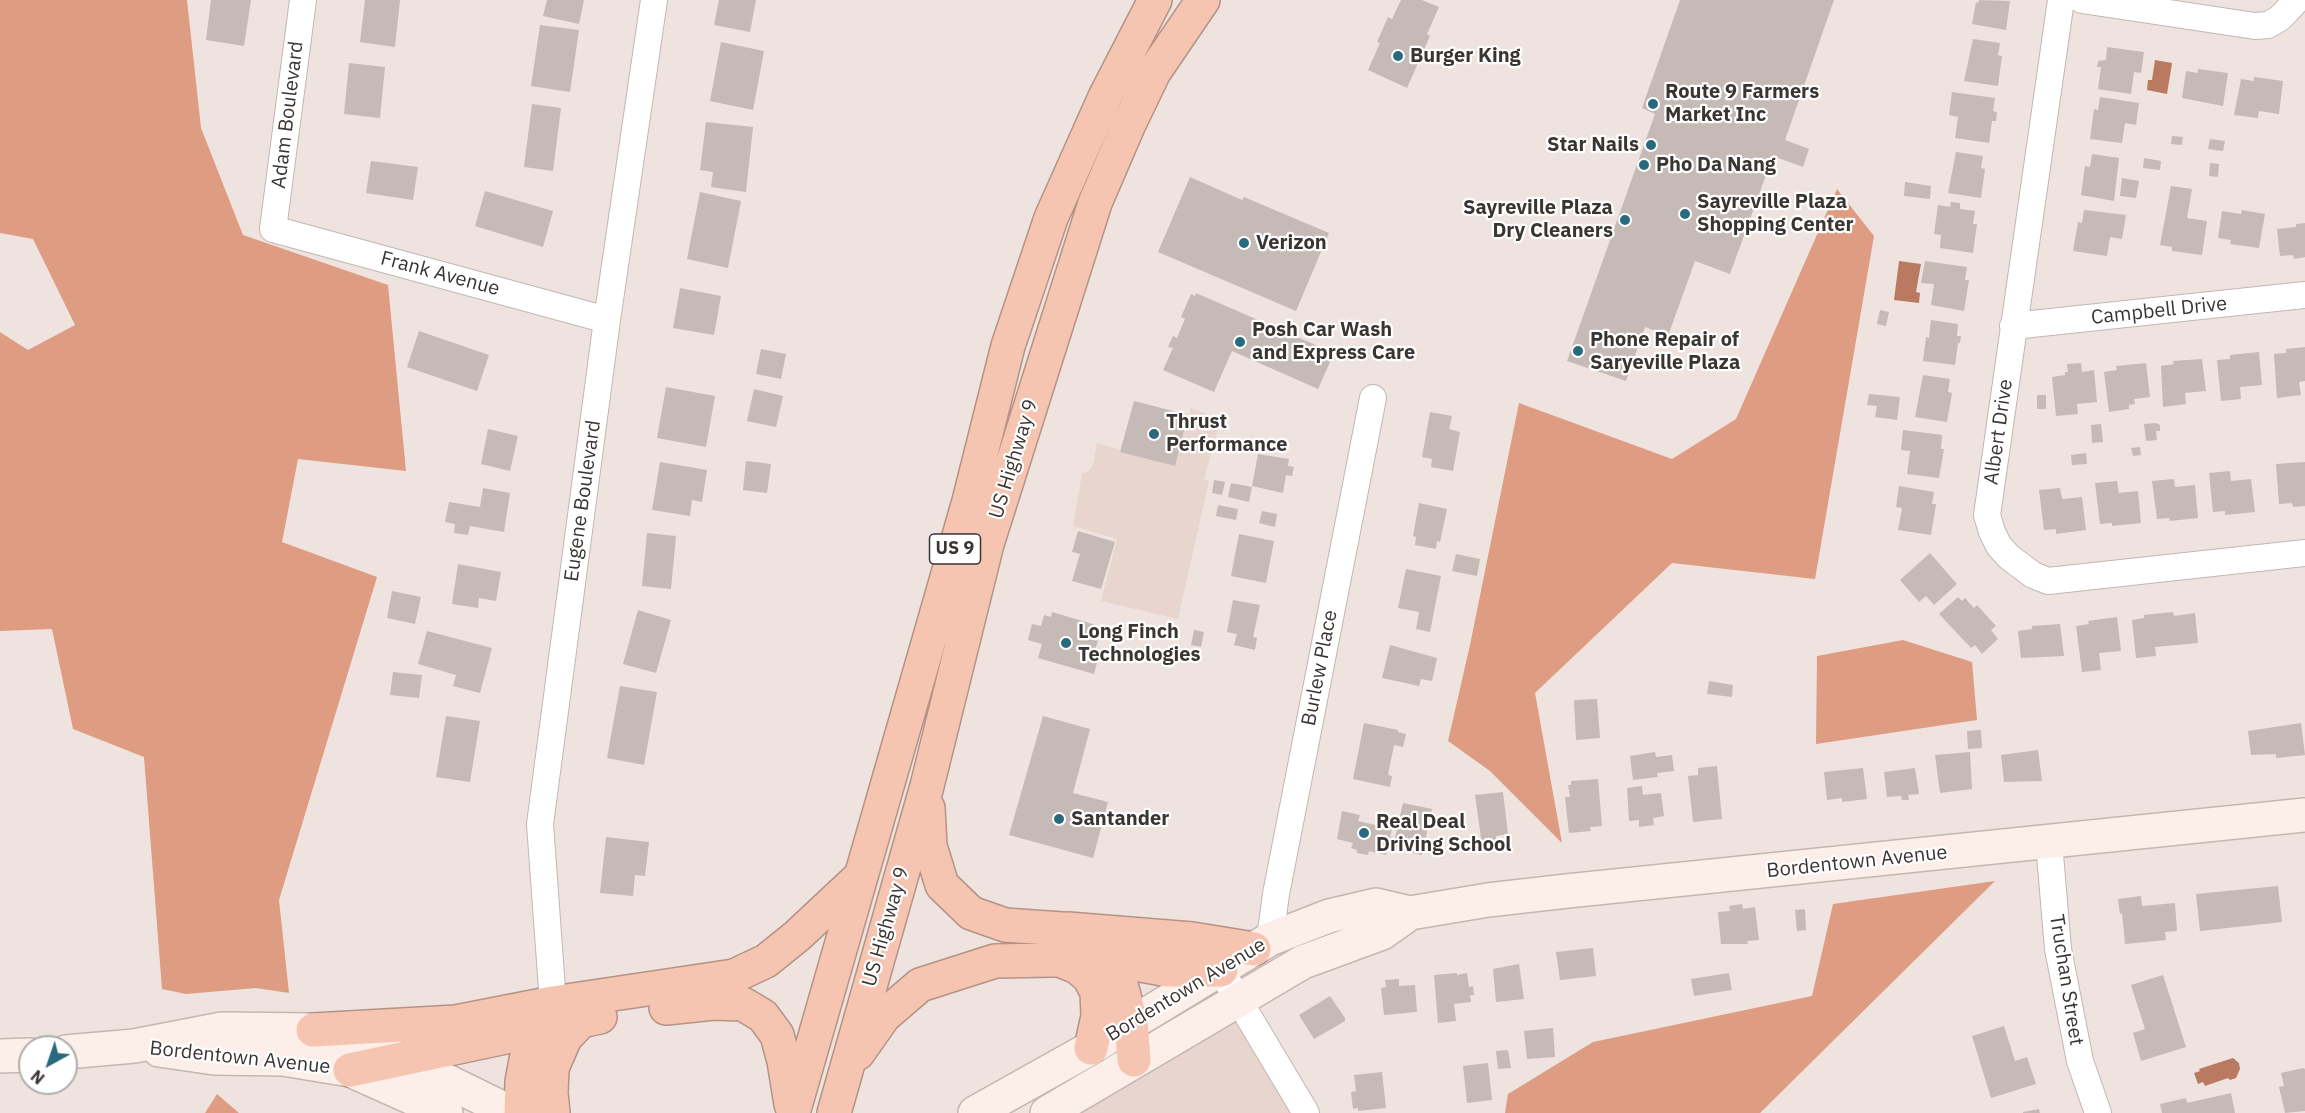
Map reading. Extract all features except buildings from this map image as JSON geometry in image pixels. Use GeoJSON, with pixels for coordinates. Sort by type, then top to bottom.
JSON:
{"type":"FeatureCollection","features":[{"type":"Feature","properties":{"kind":"highway","name":"US Highway 9"},"geometry":{"type":"LineString","coordinates":[[793,1113],[969,501],[1008,346],[1051,218],[1105,97],[1155,0]]}},
{"type":"Feature","properties":{"kind":"highway","name":"US Highway 9"},"geometry":{"type":"LineString","coordinates":[[834,1113],[927,786],[987,544],[1095,203],[1129,123],[1154,72],[1203,0]]}},
{"type":"Feature","properties":{"kind":"highway"},"geometry":{"type":"LineString","coordinates":[[927,786],[930,846],[942,885],[971,913],[1109,959],[1168,970],[1221,970]]}},
{"type":"Feature","properties":{"kind":"highway"},"geometry":{"type":"LineString","coordinates":[[350,1070],[402,1059],[546,1017],[734,976],[766,961],[797,936],[861,876]]}},
{"type":"Feature","properties":{"kind":"highway"},"geometry":{"type":"LineString","coordinates":[[844,1074],[884,1016],[920,985],[995,961],[1059,944],[1192,939],[1262,944]]}},
{"type":"Feature","properties":{"kind":"highway"},"geometry":{"type":"LineString","coordinates":[[1059,944],[1089,977],[1097,992],[1098,1016],[1090,1048]]}},
{"type":"Feature","properties":{"kind":"highway"},"geometry":{"type":"LineString","coordinates":[[1109,959],[1119,977],[1131,1022],[1134,1060]]}},
{"type":"Feature","properties":{"kind":"highway"},"geometry":{"type":"LineString","coordinates":[[313,1030],[546,1017],[580,1022],[605,1016],[714,1003],[744,1004],[763,1016],[777,1035],[793,1113]]}},
{"type":"Feature","properties":{"kind":"highway"},"geometry":{"type":"LineString","coordinates":[[521,1113],[522,1082],[526,1060],[546,1017]]}},
{"type":"Feature","properties":{"kind":"highway"},"geometry":{"type":"LineString","coordinates":[[553,1113],[552,1068],[565,1038],[580,1022]]}},
{"type":"Feature","properties":{"kind":"street","name":"Adam Boulevard"},"geometry":{"type":"LineString","coordinates":[[273,229],[303,0]]}},
{"type":"Feature","properties":{"kind":"street","name":"Eugene Boulevard"},"geometry":{"type":"LineString","coordinates":[[546,1017],[540,824],[607,320],[654,0]]}},
{"type":"Feature","properties":{"kind":"street","name":"Albert Drive"},"geometry":{"type":"LineString","coordinates":[[2061,0],[1987,515],[1999,546],[2020,566],[2048,581],[2305,554]]}},
{"type":"Feature","properties":{"kind":"street"},"geometry":{"type":"LineString","coordinates":[[2082,0],[2255,26],[2268,25],[2280,18],[2297,0]]}},
{"type":"Feature","properties":{"kind":"street","name":"Frank Avenue"},"geometry":{"type":"LineString","coordinates":[[273,229],[607,320]]}},
{"type":"Feature","properties":{"kind":"street","name":"Campbell Drive"},"geometry":{"type":"LineString","coordinates":[[2013,326],[2305,296]]}},
{"type":"Feature","properties":{"kind":"street","name":"Burlew Place"},"geometry":{"type":"LineString","coordinates":[[1262,944],[1276,894],[1373,398]]}},
{"type":"Feature","properties":{"kind":"street","name":"Bordentown Avenue"},"geometry":{"type":"LineString","coordinates":[[975,1113],[1090,1048],[1262,944],[1329,916],[1376,905],[1410,913],[1499,899],[2305,815]]}},
{"type":"Feature","properties":{"kind":"street","name":"Truchan Street"},"geometry":{"type":"LineString","coordinates":[[2049,843],[2058,949],[2080,1061],[2098,1113]]}},
{"type":"Feature","properties":{"kind":"street","name":"Bordentown Avenue"},"geometry":{"type":"LineString","coordinates":[[1047,1113],[1303,962],[1382,933],[1410,913]]}},
{"type":"Feature","properties":{"kind":"street"},"geometry":{"type":"LineString","coordinates":[[1221,970],[1306,1113]]}},
{"type":"Feature","properties":{"kind":"street","name":"Bordentown Avenue"},"geometry":{"type":"LineString","coordinates":[[78,1051],[134,1046],[222,1029],[313,1030],[402,1059],[512,1113]]}},
{"type":"Feature","properties":{"kind":"street","name":"Bordentown Avenue"},"geometry":{"type":"LineString","coordinates":[[134,1046],[214,1058],[283,1059],[350,1070],[446,1113]]}},
{"type":"Feature","properties":{"kind":"street"},"geometry":{"type":"LineString","coordinates":[[0,1056],[18,1055]]}},
{"type":"Feature","properties":{"kind":"shaded area"},"geometry":{"type":"Polygon","coordinates":[[[0,0],[187,0],[201,128],[243,235],[388,285],[406,471],[298,459],[282,542],[377,577],[279,900],[289,993],[256,988],[186,994],[162,989],[144,757],[73,729],[52,629],[0,631],[0,332],[28,350],[75,325],[33,239],[0,233],[0,0]]]}},
{"type":"Feature","properties":{"kind":"shaded area"},"geometry":{"type":"Polygon","coordinates":[[[2155,60],[2172,63],[2167,94],[2147,90],[2148,80],[2152,80],[2155,60]]]}},
{"type":"Feature","properties":{"kind":"shaded area"},"geometry":{"type":"Polygon","coordinates":[[[1837,189],[1874,236],[1815,579],[1672,563],[1535,693],[1562,843],[1490,771],[1448,741],[1519,403],[1672,459],[1736,419],[1837,189]]]}},
{"type":"Feature","properties":{"kind":"shaded area"},"geometry":{"type":"Polygon","coordinates":[[[1899,261],[1921,264],[1916,292],[1920,293],[1919,303],[1894,300],[1899,261]]]}},
{"type":"Feature","properties":{"kind":"shaded area"},"geometry":{"type":"Polygon","coordinates":[[[1191,408],[1221,419],[1204,479],[1209,481],[1178,619],[1101,601],[1117,539],[1073,526],[1082,474],[1089,471],[1093,465],[1097,443],[1174,466],[1191,408]]]}},
{"type":"Feature","properties":{"kind":"shaded area"},"geometry":{"type":"Polygon","coordinates":[[[1903,640],[1972,662],[1977,720],[1816,744],[1817,656],[1903,640]]]}},
{"type":"Feature","properties":{"kind":"shaded area"},"geometry":{"type":"Polygon","coordinates":[[[1995,881],[1760,1113],[1505,1113],[1508,1094],[1593,1042],[1812,996],[1833,904],[1995,881]]]}},
{"type":"Feature","properties":{"kind":"shaded area"},"geometry":{"type":"Polygon","coordinates":[[[1238,999],[1306,1113],[1047,1113],[1238,999]]]}},
{"type":"Feature","properties":{"kind":"shaded area"},"geometry":{"type":"Polygon","coordinates":[[[2233,1058],[2239,1063],[2240,1069],[2236,1078],[2230,1080],[2228,1078],[2205,1086],[2203,1082],[2198,1084],[2194,1073],[2200,1071],[2199,1069],[2233,1058]]]}},
{"type":"Feature","properties":{"kind":"shaded area"},"geometry":{"type":"Polygon","coordinates":[[[217,1094],[239,1113],[205,1113],[217,1094]]]}},
{"type":"Feature","properties":{"kind":"place","name":"Burger King"},"geometry":{"type":"Point","coordinates":[1398,56]}},
{"type":"Feature","properties":{"kind":"place","name":"Route 9 Farmers Market Inc"},"geometry":{"type":"Point","coordinates":[1653,104]}},
{"type":"Feature","properties":{"kind":"place","name":"Star Nails"},"geometry":{"type":"Point","coordinates":[1651,145]}},
{"type":"Feature","properties":{"kind":"place","name":"Pho Da Nang"},"geometry":{"type":"Point","coordinates":[1644,165]}},
{"type":"Feature","properties":{"kind":"place","name":"Sayreville Plaza Shopping Center"},"geometry":{"type":"Point","coordinates":[1685,214]}},
{"type":"Feature","properties":{"kind":"place","name":"Sayreville Plaza Dry Cleaners"},"geometry":{"type":"Point","coordinates":[1625,220]}},
{"type":"Feature","properties":{"kind":"place","name":"Verizon"},"geometry":{"type":"Point","coordinates":[1244,243]}},
{"type":"Feature","properties":{"kind":"place","name":"Posh Car Wash and Express Care"},"geometry":{"type":"Point","coordinates":[1240,342]}},
{"type":"Feature","properties":{"kind":"place","name":"Phone Repair of Saryeville Plaza"},"geometry":{"type":"Point","coordinates":[1578,351]}},
{"type":"Feature","properties":{"kind":"place","name":"Thrust Performance"},"geometry":{"type":"Point","coordinates":[1154,434]}},
{"type":"Feature","properties":{"kind":"place","name":"Long Finch Technologies"},"geometry":{"type":"Point","coordinates":[1066,643]}},
{"type":"Feature","properties":{"kind":"place","name":"Santander"},"geometry":{"type":"Point","coordinates":[1059,819]}},
{"type":"Feature","properties":{"kind":"place","name":"Real Deal Driving School"},"geometry":{"type":"Point","coordinates":[1364,833]}}]}
